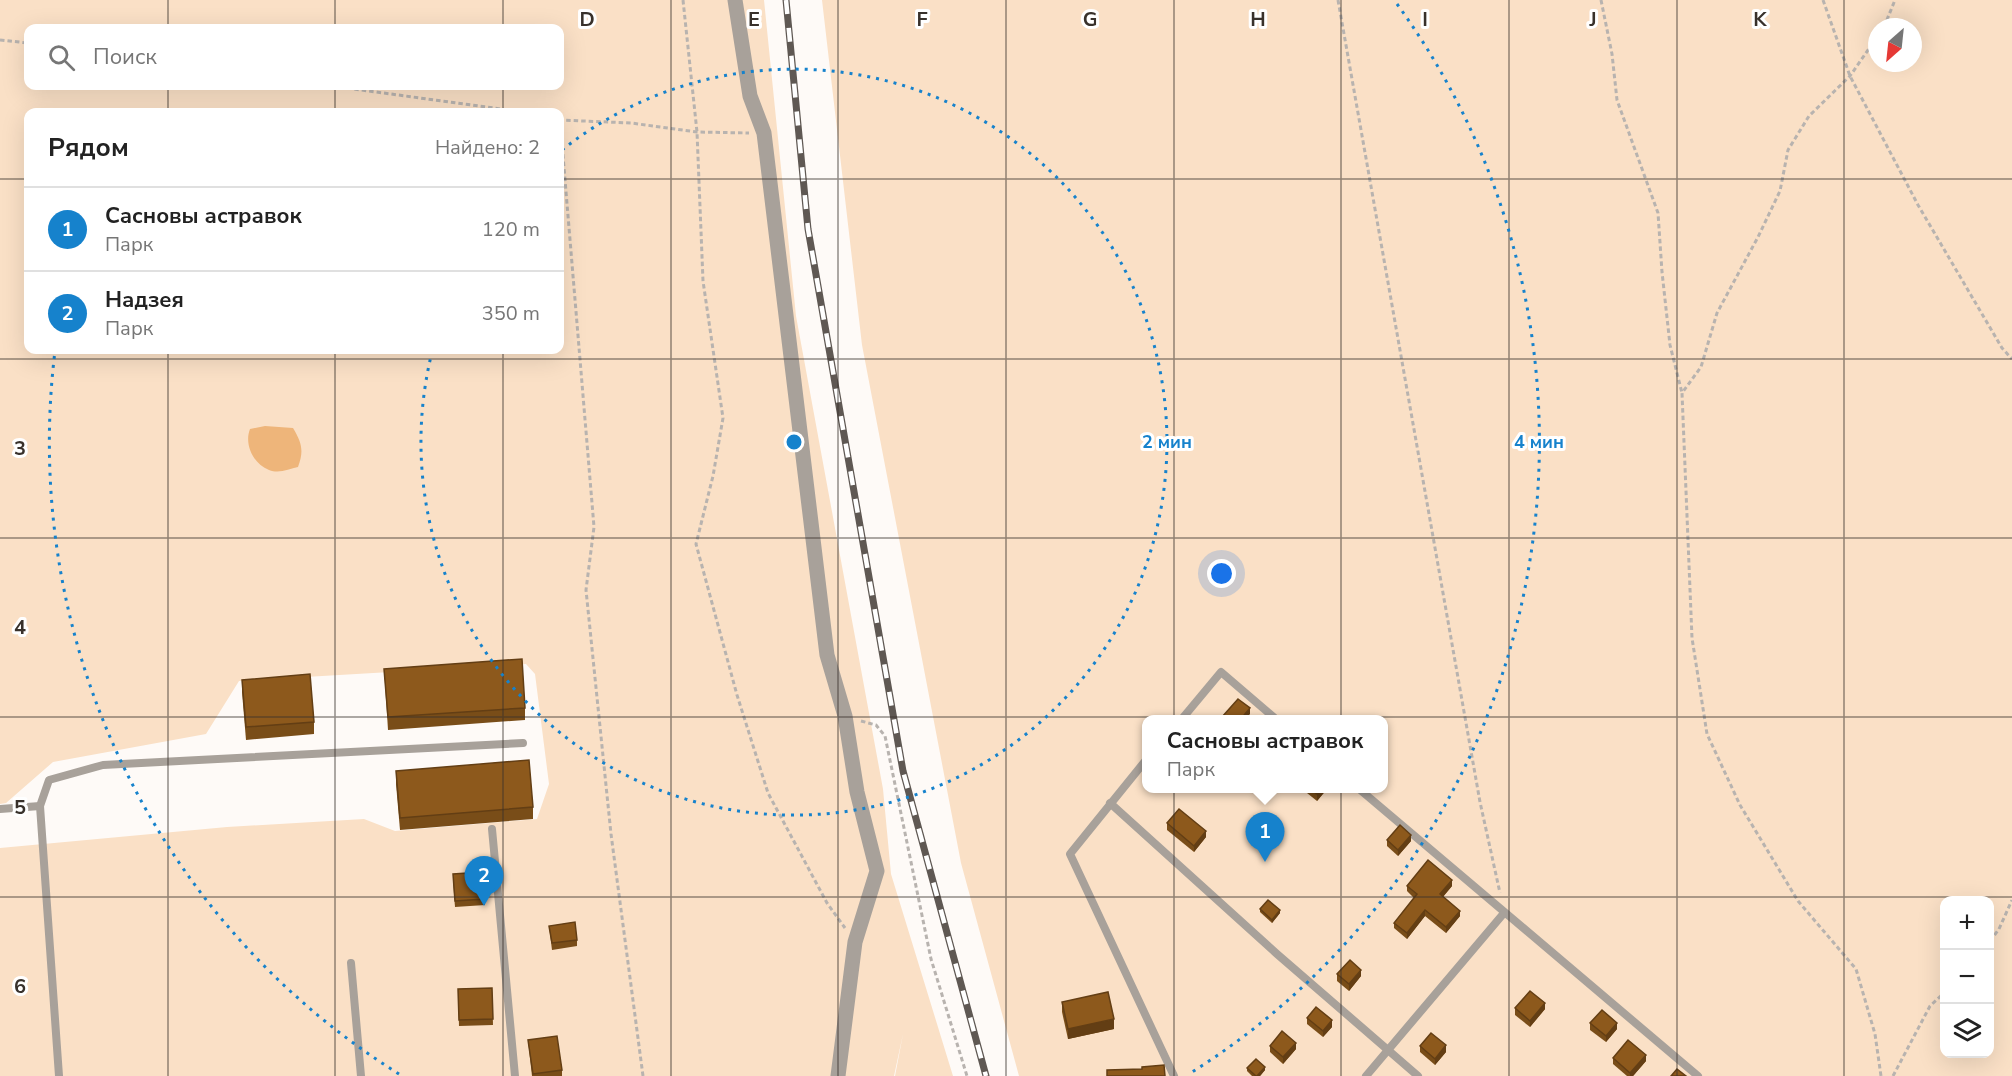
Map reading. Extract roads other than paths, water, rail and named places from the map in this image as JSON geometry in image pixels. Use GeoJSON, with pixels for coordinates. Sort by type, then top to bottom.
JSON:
{"type":"FeatureCollection","features":[{"type":"Feature","properties":{"kind":"street"},"geometry":{"type":"LineString","coordinates":[[735,0],[750,96],[764,133],[827,655],[845,716],[857,792],[877,871],[855,942],[838,1076]]}},
{"type":"Feature","properties":{"kind":"lane"},"geometry":{"type":"LineString","coordinates":[[1185,715],[1221,672],[1271,715]]}},
{"type":"Feature","properties":{"kind":"lane"},"geometry":{"type":"LineString","coordinates":[[59,1076],[40,806],[49,780],[103,765],[523,743]]}},
{"type":"Feature","properties":{"kind":"lane"},"geometry":{"type":"LineString","coordinates":[[1142,765],[1070,854],[1174,1076]]}},
{"type":"Feature","properties":{"kind":"lane"},"geometry":{"type":"LineString","coordinates":[[1363,793],[1698,1076]]}},
{"type":"Feature","properties":{"kind":"lane"},"geometry":{"type":"LineString","coordinates":[[1110,803],[1277,954],[1419,1076]]}},
{"type":"Feature","properties":{"kind":"lane"},"geometry":{"type":"LineString","coordinates":[[0,809],[40,806]]}},
{"type":"Feature","properties":{"kind":"lane"},"geometry":{"type":"LineString","coordinates":[[492,829],[515,1076]]}},
{"type":"Feature","properties":{"kind":"lane"},"geometry":{"type":"LineString","coordinates":[[1366,1076],[1504,913]]}},
{"type":"Feature","properties":{"kind":"lane"},"geometry":{"type":"LineString","coordinates":[[351,963],[361,1076]]}},
{"type":"Feature","properties":{"kind":"railway"},"geometry":{"type":"LineString","coordinates":[[786,0],[808,229],[903,771],[986,1076]]}},
{"type":"Feature","properties":{"kind":"place","name":"Сасновы астравок"},"geometry":{"type":"Point","coordinates":[1265,862]}},
{"type":"Feature","properties":{"kind":"place","name":"Надзея"},"geometry":{"type":"Point","coordinates":[484,906]}}]}
